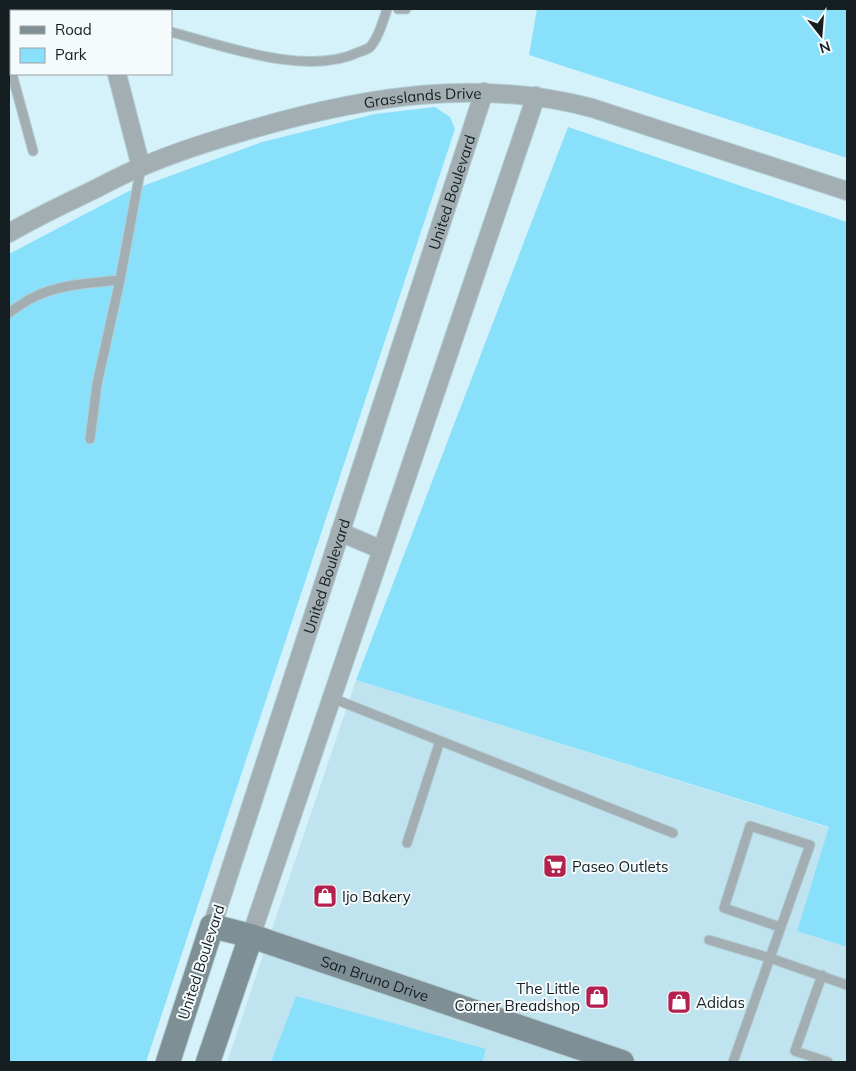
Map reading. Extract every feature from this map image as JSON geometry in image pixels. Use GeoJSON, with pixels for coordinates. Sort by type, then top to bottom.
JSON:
{"type":"FeatureCollection","features":[{"type":"Feature","properties":{"kind":"main road","name":"San Bruno Drive"},"geometry":{"type":"LineString","coordinates":[[212,926],[251,936],[622,1062]]}},
{"type":"Feature","properties":{"kind":"main road","name":"United Boulevard"},"geometry":{"type":"LineString","coordinates":[[168,1062],[212,926]]}},
{"type":"Feature","properties":{"kind":"main road"},"geometry":{"type":"LineString","coordinates":[[208,1062],[251,936]]}},
{"type":"Feature","properties":{"kind":"street"},"geometry":{"type":"LineString","coordinates":[[118,75],[141,167]]}},
{"type":"Feature","properties":{"kind":"street","name":"Grasslands Drive"},"geometry":{"type":"LineString","coordinates":[[9,233],[141,167],[209,142],[286,119],[356,103],[440,93],[484,92],[562,100],[592,108],[847,191]]}},
{"type":"Feature","properties":{"kind":"street","name":"United Boulevard"},"geometry":{"type":"LineString","coordinates":[[212,926],[484,92]]}},
{"type":"Feature","properties":{"kind":"street"},"geometry":{"type":"LineString","coordinates":[[251,936],[536,96]]}},
{"type":"Feature","properties":{"kind":"street"},"geometry":{"type":"LineString","coordinates":[[340,532],[382,550]]}},
{"type":"Feature","properties":{"kind":"lane"},"geometry":{"type":"LineString","coordinates":[[172,32],[280,60],[301,62],[327,60],[350,57],[370,47],[380,30],[387,9]]}},
{"type":"Feature","properties":{"kind":"lane"},"geometry":{"type":"LineString","coordinates":[[398,9],[406,9]]}},
{"type":"Feature","properties":{"kind":"lane"},"geometry":{"type":"LineString","coordinates":[[13,75],[33,151]]}},
{"type":"Feature","properties":{"kind":"lane"},"geometry":{"type":"LineString","coordinates":[[90,439],[98,384],[141,167]]}},
{"type":"Feature","properties":{"kind":"lane"},"geometry":{"type":"LineString","coordinates":[[9,313],[31,298],[54,289],[120,280]]}},
{"type":"Feature","properties":{"kind":"lane"},"geometry":{"type":"LineString","coordinates":[[332,698],[673,833]]}},
{"type":"Feature","properties":{"kind":"lane"},"geometry":{"type":"LineString","coordinates":[[406,843],[440,741]]}},
{"type":"Feature","properties":{"kind":"lane"},"geometry":{"type":"LineString","coordinates":[[733,1062],[810,845],[750,826],[724,908],[780,927]]}},
{"type":"Feature","properties":{"kind":"lane"},"geometry":{"type":"LineString","coordinates":[[708,940],[770,958],[847,985]]}},
{"type":"Feature","properties":{"kind":"lane"},"geometry":{"type":"LineString","coordinates":[[822,975],[795,1051],[828,1062]]}},
{"type":"Feature","properties":{"kind":"shaded area","name":"Paseo Outlets"},"geometry":{"type":"Polygon","coordinates":[[[356,680],[830,828],[797,931],[847,947],[847,1062],[227,1062],[356,680]]]}},
{"type":"Feature","properties":{"kind":"green space"},"geometry":{"type":"Polygon","coordinates":[[[537,9],[847,9],[847,158],[529,55],[537,9]]]}},
{"type":"Feature","properties":{"kind":"green space"},"geometry":{"type":"Polygon","coordinates":[[[435,107],[450,117],[455,129],[146,1062],[9,1062],[9,254],[129,191],[262,142],[375,114],[435,107]]]}},
{"type":"Feature","properties":{"kind":"green space"},"geometry":{"type":"Polygon","coordinates":[[[568,127],[847,222],[847,947],[797,931],[829,827],[356,680],[568,127]]]}},
{"type":"Feature","properties":{"kind":"green space"},"geometry":{"type":"Polygon","coordinates":[[[296,996],[486,1049],[482,1062],[271,1062],[296,996]]]}},
{"type":"Feature","properties":{"kind":"place","name":"Paseo Outlets"},"geometry":{"type":"Point","coordinates":[555,866]}},
{"type":"Feature","properties":{"kind":"place","name":"Ijo Bakery"},"geometry":{"type":"Point","coordinates":[325,896]}},
{"type":"Feature","properties":{"kind":"place","name":"The Little Corner Breadshop"},"geometry":{"type":"Point","coordinates":[597,997]}},
{"type":"Feature","properties":{"kind":"place","name":"Adidas"},"geometry":{"type":"Point","coordinates":[679,1002]}}]}
